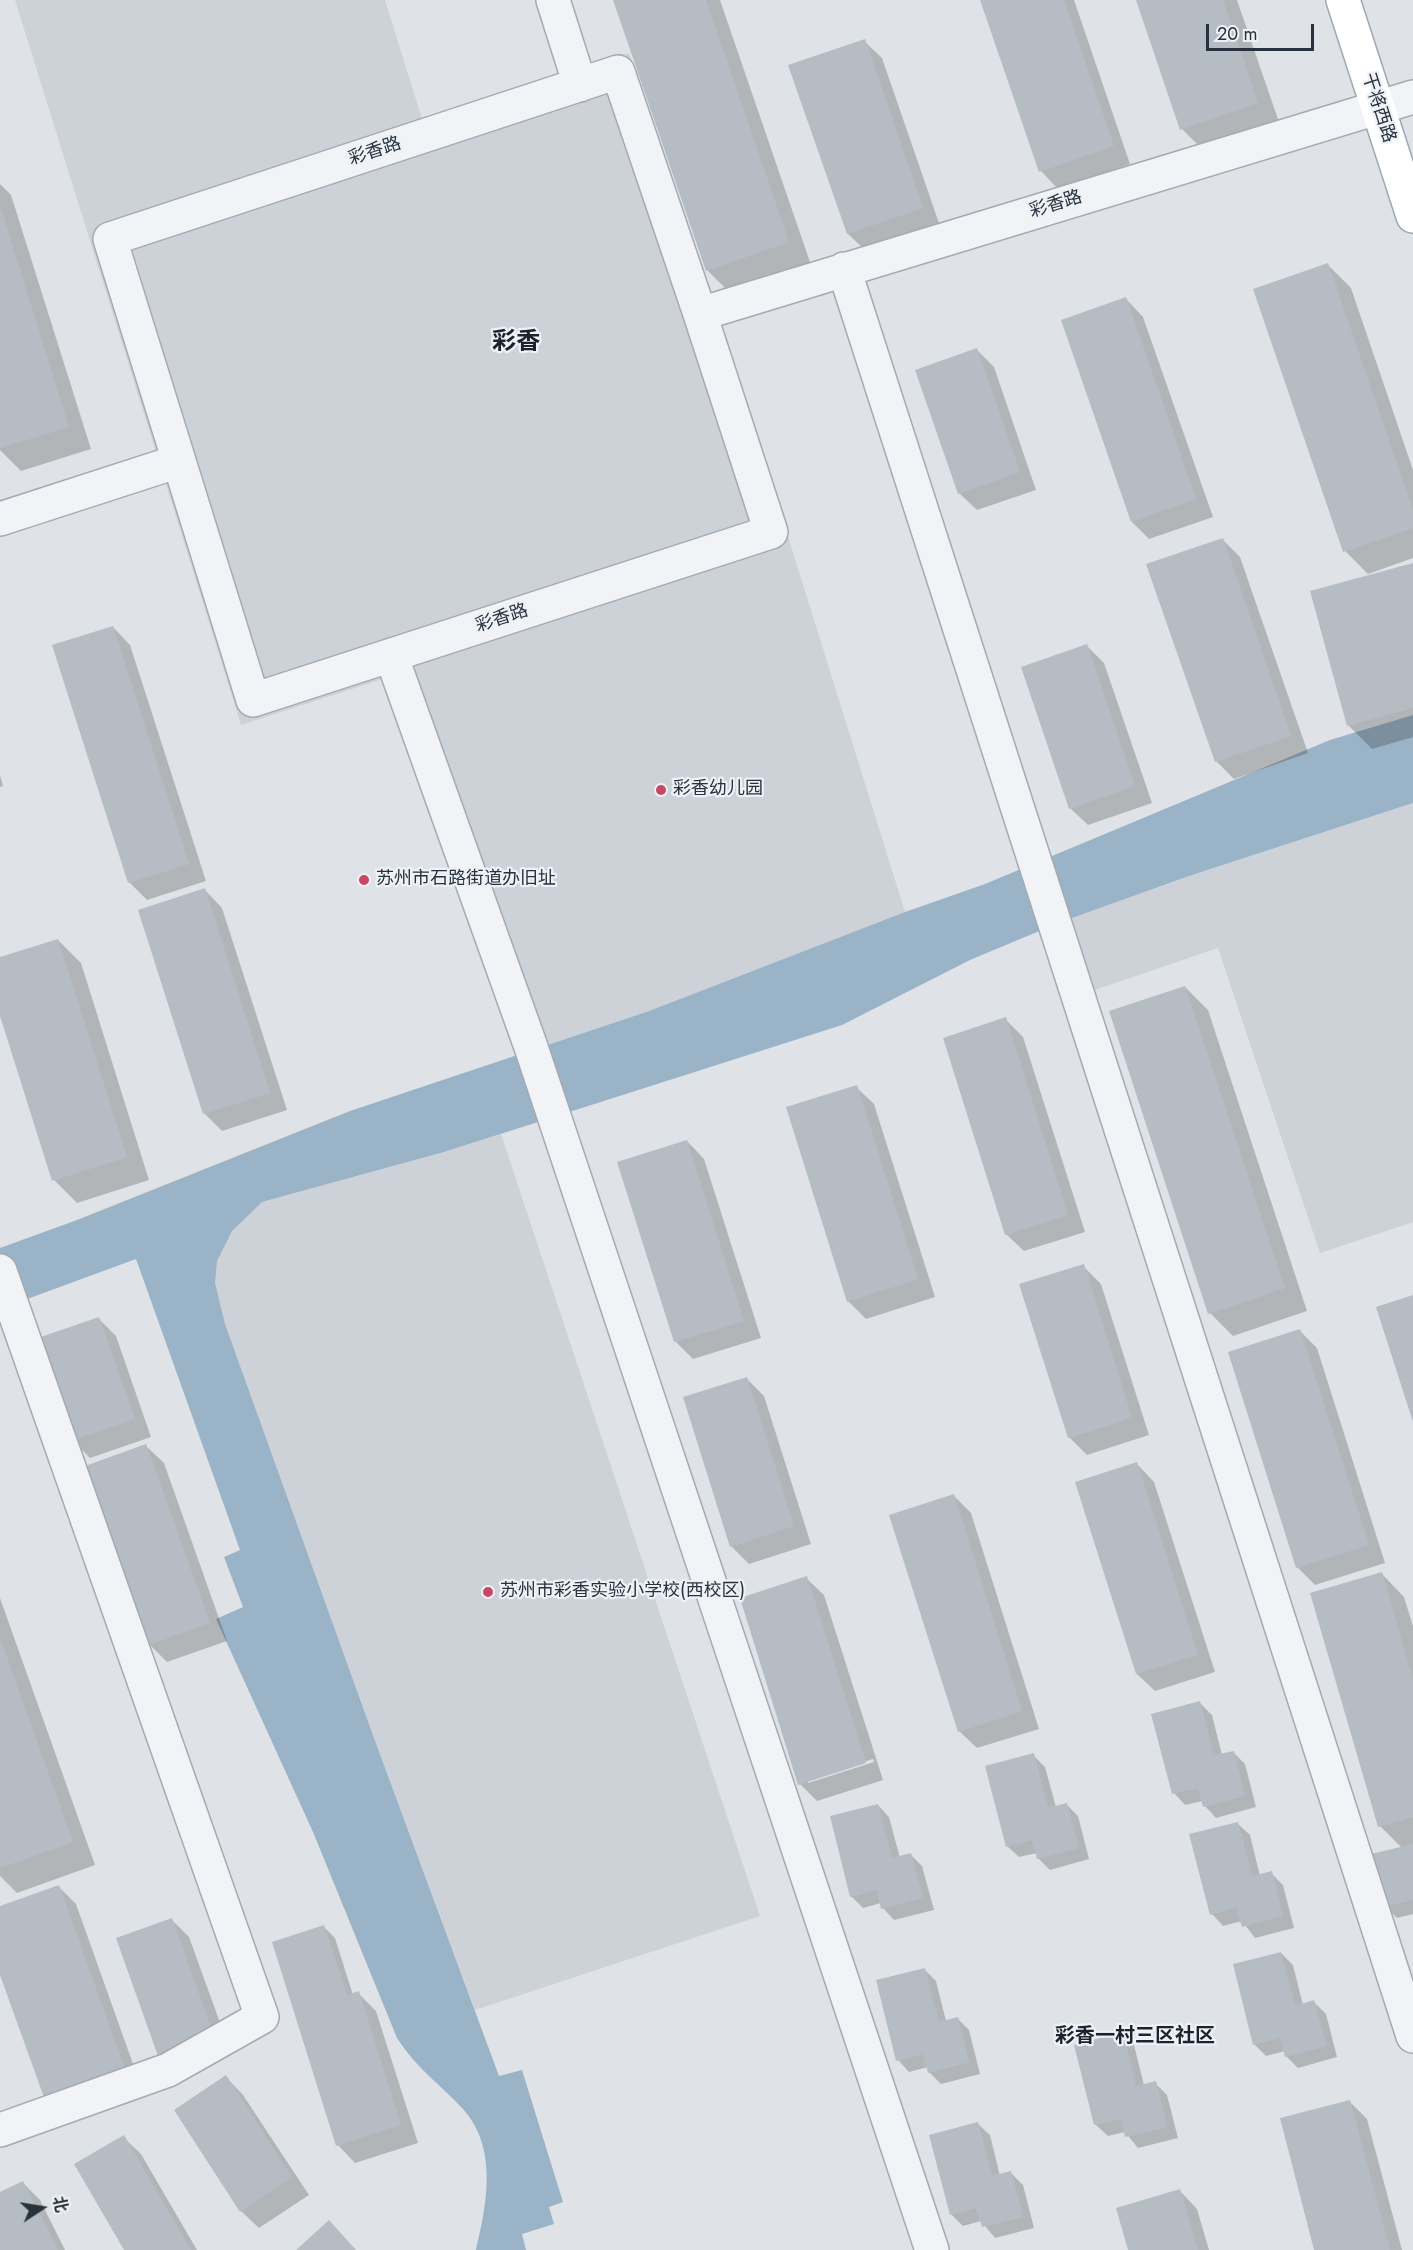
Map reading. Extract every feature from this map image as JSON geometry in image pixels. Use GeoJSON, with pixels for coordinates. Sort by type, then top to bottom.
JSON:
{"type":"FeatureCollection","features":[{"type":"Feature","properties":{"kind":"main road","name":"干将西路"},"geometry":{"type":"LineString","coordinates":[[1343,0],[1413,216]]}},
{"type":"Feature","properties":{"kind":"street"},"geometry":{"type":"LineString","coordinates":[[553,0],[580,85]]}},
{"type":"Feature","properties":{"kind":"street","name":"彩香路"},"geometry":{"type":"LineString","coordinates":[[618,72],[700,314],[771,532],[252,700],[110,239],[618,72]]}},
{"type":"Feature","properties":{"kind":"street","name":"彩香路"},"geometry":{"type":"LineString","coordinates":[[700,314],[1413,97]]}},
{"type":"Feature","properties":{"kind":"street"},"geometry":{"type":"LineString","coordinates":[[844,269],[1413,2036]]}},
{"type":"Feature","properties":{"kind":"street"},"geometry":{"type":"LineString","coordinates":[[0,519],[179,461]]}},
{"type":"Feature","properties":{"kind":"street"},"geometry":{"type":"LineString","coordinates":[[391,655],[531,1047],[932,2250]]}},
{"type":"Feature","properties":{"kind":"street"},"geometry":{"type":"LineString","coordinates":[[0,1271],[262,2017],[168,2070],[0,2130]]}},
{"type":"Feature","properties":{"kind":"shaded area"},"geometry":{"type":"Polygon","coordinates":[[[15,0],[385,0],[423,122],[629,53],[791,546],[905,912],[649,1011],[541,1047],[414,669],[241,725],[15,0]]]}},
{"type":"Feature","properties":{"kind":"shaded area"},"geometry":{"type":"Polygon","coordinates":[[[1413,803],[1413,1222],[1320,1253],[1218,948],[1083,994],[1061,922],[1189,876],[1413,803]]]}},
{"type":"Feature","properties":{"kind":"shaded area","name":"苏州市彩香实验小学校(西校区)"},"geometry":{"type":"Polygon","coordinates":[[[501,1134],[760,1916],[475,2010],[374,1738],[194,1238],[262,1202],[501,1134]]]}},
{"type":"Feature","properties":{"kind":"water"},"geometry":{"type":"Polygon","coordinates":[[[1413,715],[1413,803],[1189,876],[1061,922],[970,960],[842,1025],[444,1152],[262,1202],[232,1231],[217,1261],[215,1283],[225,1324],[499,2076],[522,2070],[563,2202],[549,2207],[554,2224],[522,2234],[526,2250],[476,2250],[484,2214],[487,2177],[481,2141],[474,2124],[463,2109],[421,2068],[397,2038],[313,1832],[216,1619],[243,1607],[224,1557],[240,1550],[136,1259],[0,1309],[0,1248],[77,1220],[350,1111],[649,1011],[905,912],[985,884],[1330,740],[1413,715]]]}},
{"type":"Feature","properties":{"kind":"building"},"geometry":{"type":"Polygon","coordinates":[[[613,0],[706,0],[789,242],[706,271],[613,0]]]}},
{"type":"Feature","properties":{"kind":"building"},"geometry":{"type":"Polygon","coordinates":[[[980,0],[1064,0],[1114,146],[1039,172],[980,0]]]}},
{"type":"Feature","properties":{"kind":"building"},"geometry":{"type":"Polygon","coordinates":[[[1136,0],[1223,0],[1258,103],[1180,130],[1136,0]]]}},
{"type":"Feature","properties":{"kind":"building"},"geometry":{"type":"Polygon","coordinates":[[[865,39],[923,208],[847,234],[788,65],[865,39]]]}},
{"type":"Feature","properties":{"kind":"building"},"geometry":{"type":"Polygon","coordinates":[[[0,210],[69,427],[0,448],[0,210]]]}},
{"type":"Feature","properties":{"kind":"building"},"geometry":{"type":"Polygon","coordinates":[[[1328,263],[1413,510],[1413,528],[1343,552],[1253,289],[1328,263]]]}},
{"type":"Feature","properties":{"kind":"building"},"geometry":{"type":"Polygon","coordinates":[[[1126,297],[1196,499],[1131,522],[1061,320],[1126,297]]]}},
{"type":"Feature","properties":{"kind":"building"},"geometry":{"type":"Polygon","coordinates":[[[977,348],[1020,472],[958,494],[915,370],[977,348]]]}},
{"type":"Feature","properties":{"kind":"building"},"geometry":{"type":"Polygon","coordinates":[[[1223,538],[1291,736],[1215,762],[1146,564],[1223,538]]]}},
{"type":"Feature","properties":{"kind":"building"},"geometry":{"type":"Polygon","coordinates":[[[1413,563],[1413,708],[1347,726],[1310,591],[1413,563]]]}},
{"type":"Feature","properties":{"kind":"building"},"geometry":{"type":"Polygon","coordinates":[[[113,626],[189,864],[128,883],[52,645],[113,626]]]}},
{"type":"Feature","properties":{"kind":"building"},"geometry":{"type":"Polygon","coordinates":[[[1087,644],[1135,786],[1069,809],[1021,667],[1087,644]]]}},
{"type":"Feature","properties":{"kind":"building"},"geometry":{"type":"Polygon","coordinates":[[[205,888],[270,1093],[203,1114],[138,910],[205,888]]]}},
{"type":"Feature","properties":{"kind":"building"},"geometry":{"type":"Polygon","coordinates":[[[58,939],[127,1157],[52,1181],[0,1016],[0,957],[58,939]]]}},
{"type":"Feature","properties":{"kind":"building"},"geometry":{"type":"Polygon","coordinates":[[[1185,986],[1285,1288],[1208,1314],[1109,1011],[1185,986]]]}},
{"type":"Feature","properties":{"kind":"building"},"geometry":{"type":"Polygon","coordinates":[[[1006,1017],[1068,1215],[1005,1235],[943,1038],[1006,1017]]]}},
{"type":"Feature","properties":{"kind":"building"},"geometry":{"type":"Polygon","coordinates":[[[857,1085],[918,1279],[847,1302],[786,1107],[857,1085]]]}},
{"type":"Feature","properties":{"kind":"building"},"geometry":{"type":"Polygon","coordinates":[[[687,1140],[744,1321],[674,1342],[617,1162],[687,1140]]]}},
{"type":"Feature","properties":{"kind":"building"},"geometry":{"type":"Polygon","coordinates":[[[1084,1264],[1132,1418],[1068,1438],[1019,1284],[1084,1264]]]}},
{"type":"Feature","properties":{"kind":"building"},"geometry":{"type":"Polygon","coordinates":[[[1413,1295],[1413,1422],[1376,1307],[1413,1295]]]}},
{"type":"Feature","properties":{"kind":"building"},"geometry":{"type":"Polygon","coordinates":[[[99,1317],[135,1419],[71,1441],[35,1339],[99,1317]]]}},
{"type":"Feature","properties":{"kind":"building"},"geometry":{"type":"Polygon","coordinates":[[[1300,1329],[1369,1545],[1296,1568],[1228,1352],[1300,1329]]]}},
{"type":"Feature","properties":{"kind":"building"},"geometry":{"type":"Polygon","coordinates":[[[747,1377],[794,1526],[730,1547],[683,1397],[747,1377]]]}},
{"type":"Feature","properties":{"kind":"building"},"geometry":{"type":"Polygon","coordinates":[[[146,1444],[210,1623],[148,1645],[85,1466],[146,1444]]]}},
{"type":"Feature","properties":{"kind":"building"},"geometry":{"type":"Polygon","coordinates":[[[1137,1462],[1198,1655],[1136,1674],[1075,1482],[1137,1462]]]}},
{"type":"Feature","properties":{"kind":"building"},"geometry":{"type":"Polygon","coordinates":[[[954,1494],[1022,1711],[958,1732],[889,1515],[954,1494]]]}},
{"type":"Feature","properties":{"kind":"building"},"geometry":{"type":"Polygon","coordinates":[[[1382,1572],[1413,1680],[1413,1817],[1378,1827],[1310,1593],[1382,1572]]]}},
{"type":"Feature","properties":{"kind":"building"},"geometry":{"type":"Polygon","coordinates":[[[807,1576],[866,1763],[798,1785],[740,1598],[807,1576]]]}},
{"type":"Feature","properties":{"kind":"building"},"geometry":{"type":"Polygon","coordinates":[[[0,1638],[73,1842],[0,1868],[0,1638]]]}},
{"type":"Feature","properties":{"kind":"building"},"geometry":{"type":"Polygon","coordinates":[[[1200,1701],[1214,1755],[1234,1751],[1245,1796],[1203,1807],[1198,1788],[1172,1794],[1151,1714],[1200,1701]]]}},
{"type":"Feature","properties":{"kind":"building"},"geometry":{"type":"Polygon","coordinates":[[[1034,1753],[1048,1808],[1067,1803],[1079,1848],[1037,1859],[1032,1840],[1006,1847],[985,1766],[1034,1753]]]}},
{"type":"Feature","properties":{"kind":"building"},"geometry":{"type":"Polygon","coordinates":[[[878,1804],[892,1858],[911,1853],[923,1898],[881,1909],[877,1890],[850,1897],[830,1816],[878,1804]]]}},
{"type":"Feature","properties":{"kind":"building"},"geometry":{"type":"Polygon","coordinates":[[[1238,1822],[1252,1876],[1272,1871],[1283,1916],[1242,1927],[1236,1908],[1210,1915],[1189,1834],[1238,1822]]]}},
{"type":"Feature","properties":{"kind":"building"},"geometry":{"type":"Polygon","coordinates":[[[1413,1844],[1413,1900],[1384,1907],[1371,1854],[1413,1844]]]}},
{"type":"Feature","properties":{"kind":"building"},"geometry":{"type":"Polygon","coordinates":[[[59,1885],[127,2075],[46,2103],[0,1975],[0,1906],[59,1885]]]}},
{"type":"Feature","properties":{"kind":"building"},"geometry":{"type":"Polygon","coordinates":[[[172,1918],[214,2036],[158,2056],[116,1938],[172,1918]]]}},
{"type":"Feature","properties":{"kind":"building"},"geometry":{"type":"Polygon","coordinates":[[[324,1925],[347,1995],[359,1991],[401,2125],[336,2146],[272,1942],[324,1925]]]}},
{"type":"Feature","properties":{"kind":"building"},"geometry":{"type":"Polygon","coordinates":[[[1281,1952],[1295,2006],[1314,2000],[1327,2046],[1285,2057],[1280,2038],[1253,2045],[1233,1964],[1281,1952]]]}},
{"type":"Feature","properties":{"kind":"building"},"geometry":{"type":"Polygon","coordinates":[[[925,1968],[939,2022],[958,2017],[969,2062],[928,2073],[923,2054],[896,2061],[876,1980],[925,1968]]]}},
{"type":"Feature","properties":{"kind":"building"},"geometry":{"type":"Polygon","coordinates":[[[1123,2032],[1136,2086],[1156,2081],[1167,2127],[1125,2137],[1121,2119],[1094,2125],[1074,2045],[1123,2032]]]}},
{"type":"Feature","properties":{"kind":"building"},"geometry":{"type":"Polygon","coordinates":[[[226,2075],[292,2177],[240,2212],[174,2110],[226,2075]]]}},
{"type":"Feature","properties":{"kind":"building"},"geometry":{"type":"Polygon","coordinates":[[[1350,2100],[1390,2250],[1314,2250],[1280,2118],[1350,2100]]]}},
{"type":"Feature","properties":{"kind":"building"},"geometry":{"type":"Polygon","coordinates":[[[978,2122],[992,2176],[1011,2171],[1023,2217],[982,2227],[976,2208],[950,2215],[929,2135],[978,2122]]]}},
{"type":"Feature","properties":{"kind":"building"},"geometry":{"type":"Polygon","coordinates":[[[124,2135],[191,2250],[124,2250],[74,2164],[124,2135]]]}},
{"type":"Feature","properties":{"kind":"building"},"geometry":{"type":"Polygon","coordinates":[[[23,2181],[58,2250],[0,2250],[0,2192],[23,2181]]]}},
{"type":"Feature","properties":{"kind":"building"},"geometry":{"type":"Polygon","coordinates":[[[1180,2189],[1198,2250],[1128,2250],[1116,2208],[1180,2189]]]}},
{"type":"Feature","properties":{"kind":"building"},"geometry":{"type":"Polygon","coordinates":[[[329,2220],[356,2250],[296,2250],[329,2220]]]}},
{"type":"Feature","properties":{"kind":"place","name":"彩香幼儿园"},"geometry":{"type":"Point","coordinates":[661,790]}},
{"type":"Feature","properties":{"kind":"place","name":"苏州市石路街道办旧址"},"geometry":{"type":"Point","coordinates":[364,880]}},
{"type":"Feature","properties":{"kind":"place","name":"苏州市彩香实验小学校(西校区)"},"geometry":{"type":"Point","coordinates":[488,1592]}},
{"type":"Feature","properties":{"kind":"district","name":"彩香"},"geometry":{"type":"Point","coordinates":[516,343]}},
{"type":"Feature","properties":{"kind":"district","name":"彩香一村三区社区"},"geometry":{"type":"Point","coordinates":[1135,2037]}}]}
